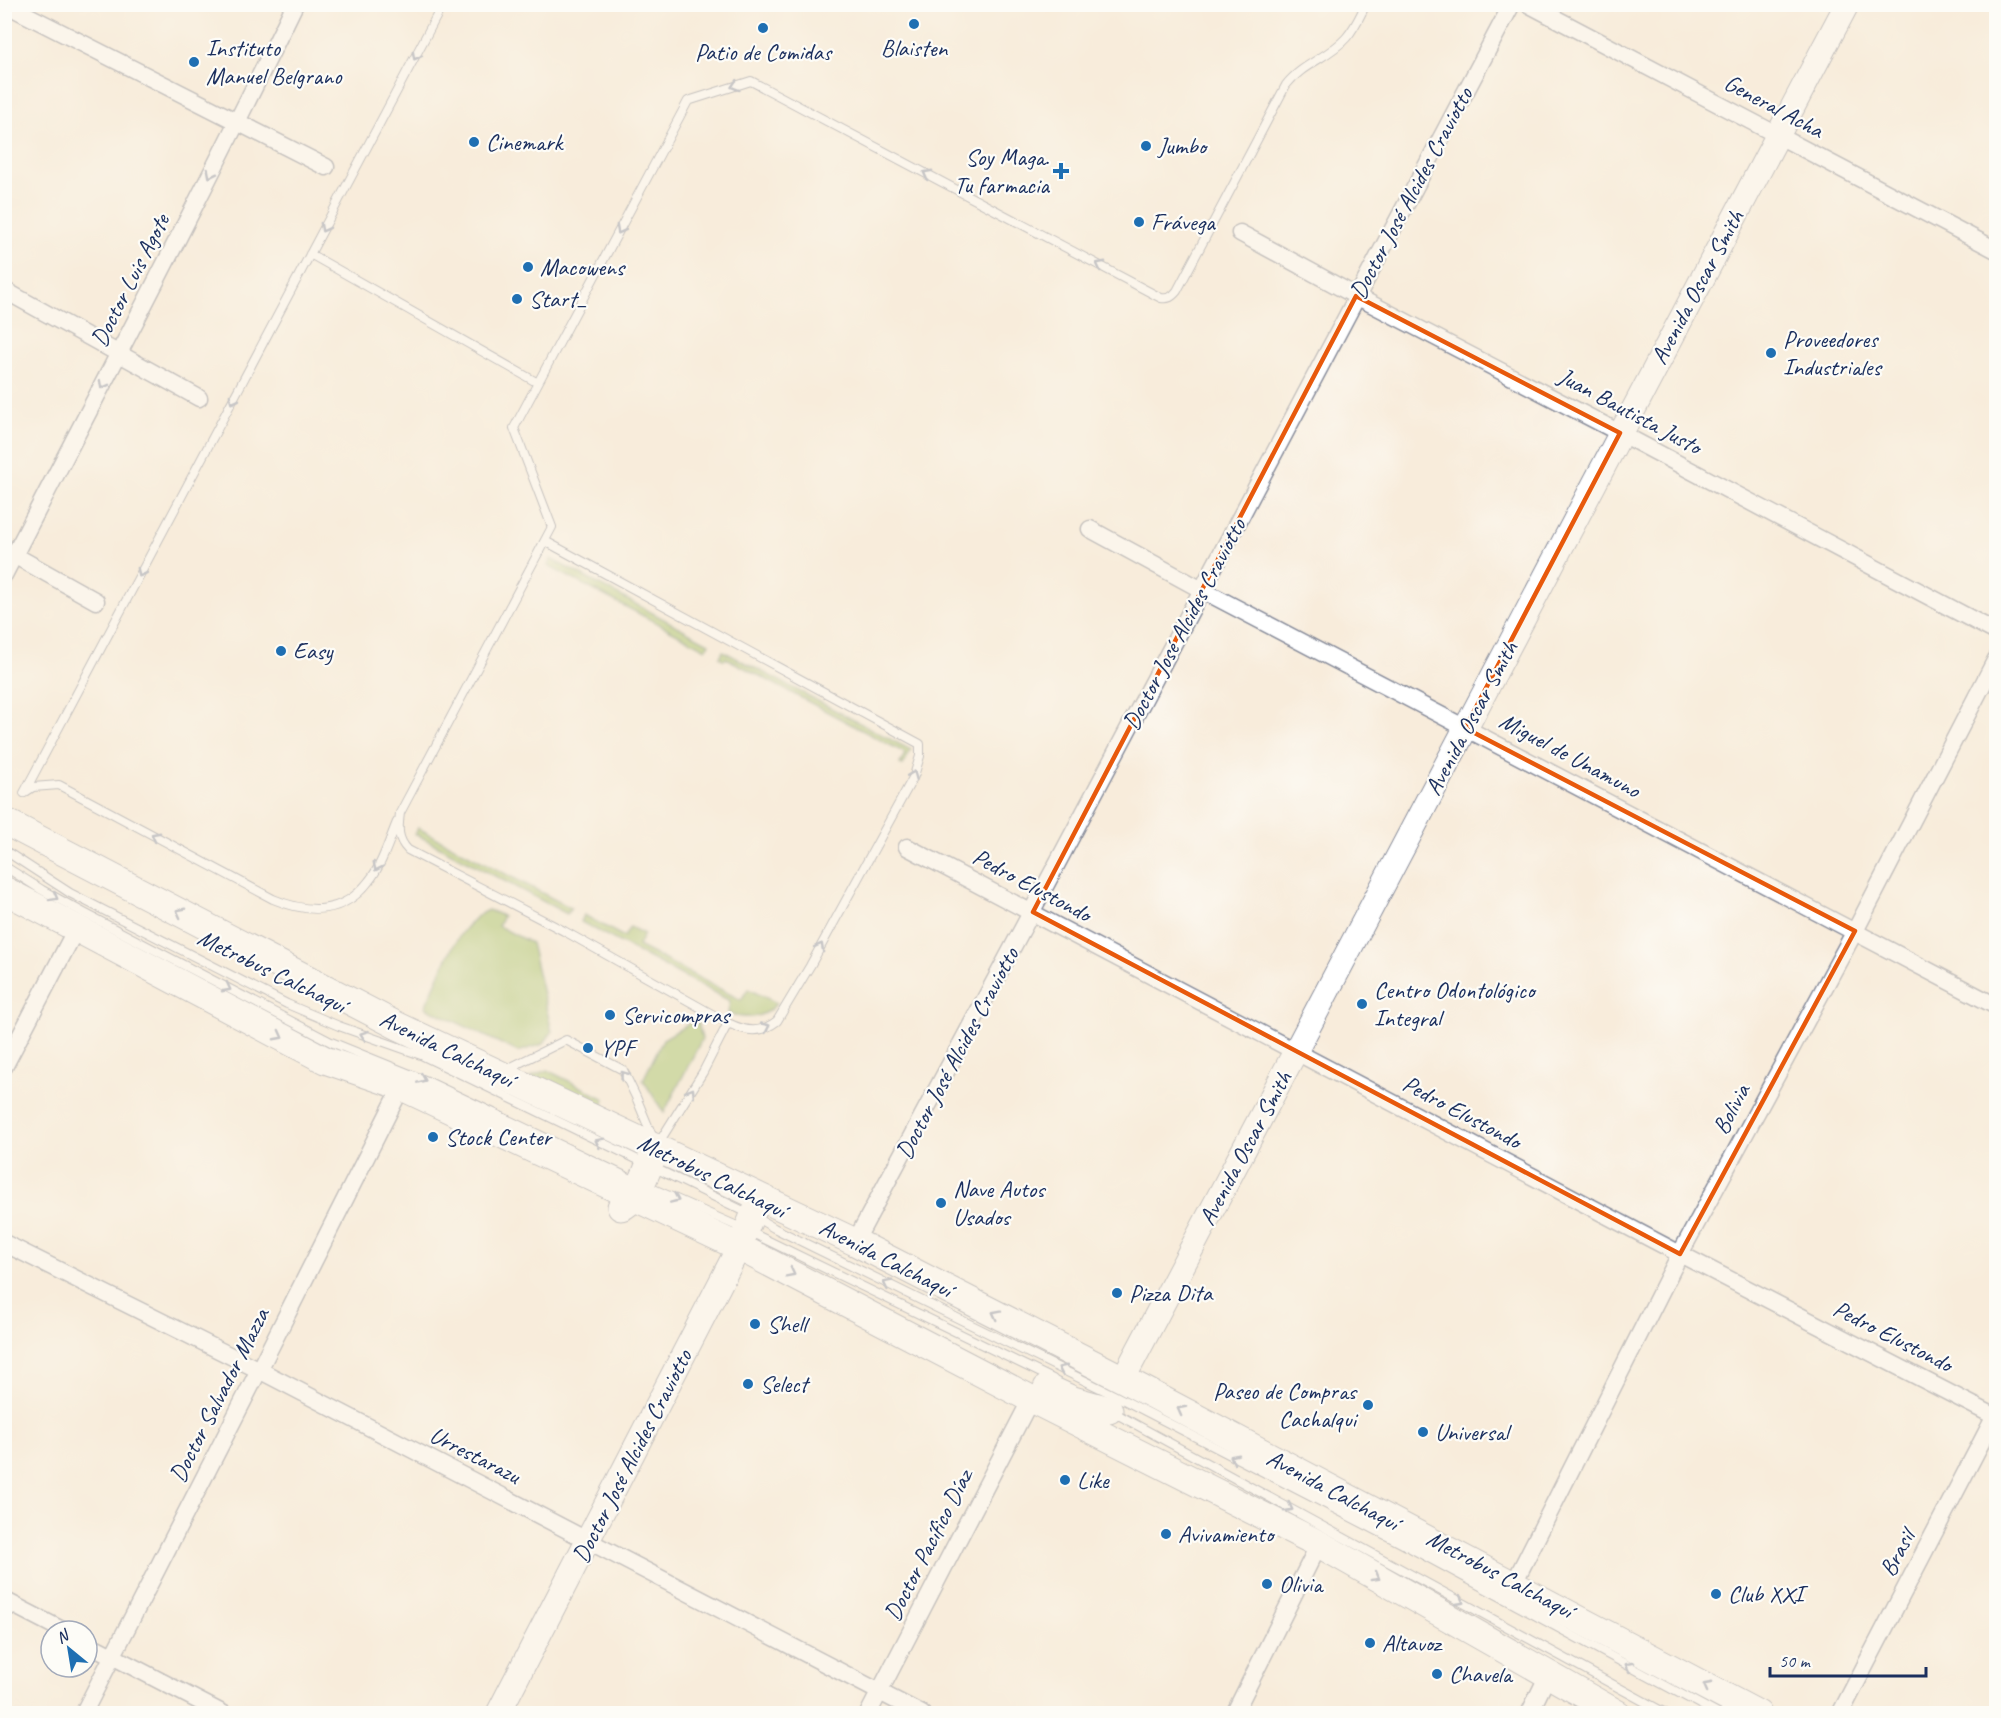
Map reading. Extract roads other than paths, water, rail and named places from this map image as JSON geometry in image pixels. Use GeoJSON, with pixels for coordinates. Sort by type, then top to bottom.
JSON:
{"type":"FeatureCollection","features":[{"type":"Feature","properties":{"kind":"main road","name":"Avenida Oscar Smith"},"geometry":{"type":"LineString","coordinates":[[1112,1404],[1295,1051],[1847,4]]}},
{"type":"Feature","properties":{"kind":"main road","name":"Avenida Calchaquí"},"geometry":{"type":"LineString","coordinates":[[4,821],[347,1000],[497,1074],[645,1174],[749,1222],[855,1242],[1112,1404],[1319,1544],[1618,1713]]}},
{"type":"Feature","properties":{"kind":"main road","name":"Avenida Calchaquí"},"geometry":{"type":"LineString","coordinates":[[4,890],[325,1060],[398,1085],[486,1126],[645,1174],[749,1222],[877,1318],[1031,1399],[1112,1404],[1513,1585],[1758,1713]]}},
{"type":"Feature","properties":{"kind":"main road"},"geometry":{"type":"LineString","coordinates":[[325,1060],[390,1107],[611,1206],[628,1205],[645,1174]]}},
{"type":"Feature","properties":{"kind":"main road","name":"Doctor José Alcides Craviotto"},"geometry":{"type":"LineString","coordinates":[[498,1713],[589,1540],[749,1222]]}},
{"type":"Feature","properties":{"kind":"main road"},"geometry":{"type":"LineString","coordinates":[[877,1318],[981,1355],[1073,1400],[1112,1404]]}},
{"type":"Feature","properties":{"kind":"street"},"geometry":{"type":"LineString","coordinates":[[5,4],[326,167]]}},
{"type":"Feature","properties":{"kind":"street","name":"Doctor Luis Agote"},"geometry":{"type":"LineString","coordinates":[[4,575],[10,552],[120,353],[238,122],[295,4]]}},
{"type":"Feature","properties":{"kind":"street","name":"Doctor José Alcides Craviotto"},"geometry":{"type":"LineString","coordinates":[[855,1242],[1512,4]]}},
{"type":"Feature","properties":{"kind":"street","name":"General Acha"},"geometry":{"type":"LineString","coordinates":[[1528,4],[1996,250]]}},
{"type":"Feature","properties":{"kind":"street","name":"Juan Bautista Justo"},"geometry":{"type":"LineString","coordinates":[[1240,233],[1996,632]]}},
{"type":"Feature","properties":{"kind":"street"},"geometry":{"type":"LineString","coordinates":[[4,290],[199,398]]}},
{"type":"Feature","properties":{"kind":"street","name":"Miguel de Unamuno"},"geometry":{"type":"LineString","coordinates":[[1090,529],[1996,1005]]}},
{"type":"Feature","properties":{"kind":"street"},"geometry":{"type":"LineString","coordinates":[[10,552],[96,601]]}},
{"type":"Feature","properties":{"kind":"street","name":"Bolivia"},"geometry":{"type":"LineString","coordinates":[[1513,1585],[1680,1254],[1855,931],[1996,659]]}},
{"type":"Feature","properties":{"kind":"street","name":"Pedro Elustondo"},"geometry":{"type":"LineString","coordinates":[[907,847],[1680,1254],[1996,1416]]}},
{"type":"Feature","properties":{"kind":"street"},"geometry":{"type":"LineString","coordinates":[[4,1067],[76,929]]}},
{"type":"Feature","properties":{"kind":"street","name":"Doctor Salvador Mazza"},"geometry":{"type":"LineString","coordinates":[[82,1713],[259,1370],[390,1107]]}},
{"type":"Feature","properties":{"kind":"street","name":"Urrestarazu"},"geometry":{"type":"LineString","coordinates":[[4,1243],[259,1370],[922,1713]]}},
{"type":"Feature","properties":{"kind":"street","name":"Doctor Pacífico Díaz"},"geometry":{"type":"LineString","coordinates":[[868,1713],[1031,1399]]}},
{"type":"Feature","properties":{"kind":"street","name":"Brasil"},"geometry":{"type":"LineString","coordinates":[[1840,1713],[1996,1416]]}},
{"type":"Feature","properties":{"kind":"street"},"geometry":{"type":"LineString","coordinates":[[1234,1713],[1319,1544]]}},
{"type":"Feature","properties":{"kind":"street"},"geometry":{"type":"LineString","coordinates":[[4,1600],[41,1619]]}},
{"type":"Feature","properties":{"kind":"street"},"geometry":{"type":"LineString","coordinates":[[99,1650],[224,1713]]}},
{"type":"Feature","properties":{"kind":"street"},"geometry":{"type":"LineString","coordinates":[[1530,1712],[1548,1675]]}},
{"type":"Feature","properties":{"kind":"lane"},"geometry":{"type":"LineString","coordinates":[[443,4],[24,793],[33,787],[59,785],[273,899],[290,906],[311,910],[330,909],[352,898],[370,881],[400,813],[552,527],[514,428],[688,101],[751,81],[1161,298],[1167,299],[1177,291],[1286,85],[1300,70],[1346,38],[1366,4]]}},
{"type":"Feature","properties":{"kind":"lane"},"geometry":{"type":"LineString","coordinates":[[310,254],[538,383]]}},
{"type":"Feature","properties":{"kind":"lane"},"geometry":{"type":"LineString","coordinates":[[400,813],[398,829],[402,844],[408,850],[564,931],[728,1023],[744,1030],[756,1031],[769,1027],[777,1021],[810,966],[914,776],[920,756],[920,744],[545,541]]}},
{"type":"Feature","properties":{"kind":"lane","name":"Metrobus Calchaquí"},"geometry":{"type":"LineString","coordinates":[[4,850],[70,892],[287,1004],[339,1026],[421,1055],[645,1174]]}},
{"type":"Feature","properties":{"kind":"lane","name":"Metrobus Calchaquí"},"geometry":{"type":"LineString","coordinates":[[4,867],[84,913],[331,1042],[645,1174]]}},
{"type":"Feature","properties":{"kind":"lane"},"geometry":{"type":"LineString","coordinates":[[645,1174],[704,1072],[728,1023]]}},
{"type":"Feature","properties":{"kind":"lane"},"geometry":{"type":"LineString","coordinates":[[497,1074],[566,1040],[623,1070],[636,1097],[645,1174]]}},
{"type":"Feature","properties":{"kind":"lane","name":"Metrobus Calchaquí"},"geometry":{"type":"LineString","coordinates":[[749,1222],[774,1228],[1112,1404],[1667,1713]]}},
{"type":"Feature","properties":{"kind":"lane","name":"Metrobus Calchaquí"},"geometry":{"type":"LineString","coordinates":[[749,1222],[1062,1383]]}},
{"type":"Feature","properties":{"kind":"lane","name":"Metrobus Calchaquí"},"geometry":{"type":"LineString","coordinates":[[1072,1389],[1112,1404],[1401,1543],[1718,1713]]}},
{"type":"Feature","properties":{"kind":"place","name":"Blaisten"},"geometry":{"type":"Point","coordinates":[914,24]}},
{"type":"Feature","properties":{"kind":"place","name":"Patio de Comidas"},"geometry":{"type":"Point","coordinates":[763,28]}},
{"type":"Feature","properties":{"kind":"place","name":"Instituto Manuel Belgrano"},"geometry":{"type":"Point","coordinates":[194,62]}},
{"type":"Feature","properties":{"kind":"place","name":"Cinemark"},"geometry":{"type":"Point","coordinates":[474,142]}},
{"type":"Feature","properties":{"kind":"place","name":"Jumbo"},"geometry":{"type":"Point","coordinates":[1146,146]}},
{"type":"Feature","properties":{"kind":"place","name":"Soy Maga. Tu farmacia"},"geometry":{"type":"Point","coordinates":[1061,171]}},
{"type":"Feature","properties":{"kind":"place","name":"Frávega"},"geometry":{"type":"Point","coordinates":[1139,222]}},
{"type":"Feature","properties":{"kind":"place","name":"Macowens"},"geometry":{"type":"Point","coordinates":[528,267]}},
{"type":"Feature","properties":{"kind":"place","name":"Start_"},"geometry":{"type":"Point","coordinates":[517,299]}},
{"type":"Feature","properties":{"kind":"place","name":"Proveedores Industriales"},"geometry":{"type":"Point","coordinates":[1771,353]}},
{"type":"Feature","properties":{"kind":"place","name":"Easy"},"geometry":{"type":"Point","coordinates":[281,651]}},
{"type":"Feature","properties":{"kind":"place","name":"Centro Odontológico Integral"},"geometry":{"type":"Point","coordinates":[1362,1004]}},
{"type":"Feature","properties":{"kind":"place","name":"Servicompras"},"geometry":{"type":"Point","coordinates":[610,1015]}},
{"type":"Feature","properties":{"kind":"place","name":"YPF"},"geometry":{"type":"Point","coordinates":[588,1048]}},
{"type":"Feature","properties":{"kind":"place","name":"Stock Center"},"geometry":{"type":"Point","coordinates":[433,1137]}},
{"type":"Feature","properties":{"kind":"place","name":"Nave Autos Usados"},"geometry":{"type":"Point","coordinates":[941,1203]}},
{"type":"Feature","properties":{"kind":"place","name":"Pizza Dita"},"geometry":{"type":"Point","coordinates":[1117,1293]}},
{"type":"Feature","properties":{"kind":"place","name":"Shell"},"geometry":{"type":"Point","coordinates":[755,1324]}},
{"type":"Feature","properties":{"kind":"place","name":"Select"},"geometry":{"type":"Point","coordinates":[748,1384]}},
{"type":"Feature","properties":{"kind":"place","name":"Paseo de Compras Cachalqui"},"geometry":{"type":"Point","coordinates":[1368,1405]}},
{"type":"Feature","properties":{"kind":"place","name":"Universal"},"geometry":{"type":"Point","coordinates":[1423,1432]}},
{"type":"Feature","properties":{"kind":"place","name":"Like"},"geometry":{"type":"Point","coordinates":[1065,1480]}},
{"type":"Feature","properties":{"kind":"place","name":"Avivamiento"},"geometry":{"type":"Point","coordinates":[1166,1534]}},
{"type":"Feature","properties":{"kind":"place","name":"Olivia"},"geometry":{"type":"Point","coordinates":[1267,1584]}},
{"type":"Feature","properties":{"kind":"place","name":"Club XXI"},"geometry":{"type":"Point","coordinates":[1716,1594]}},
{"type":"Feature","properties":{"kind":"place","name":"Altavoz"},"geometry":{"type":"Point","coordinates":[1370,1643]}},
{"type":"Feature","properties":{"kind":"place","name":"Chavela"},"geometry":{"type":"Point","coordinates":[1437,1674]}}]}
